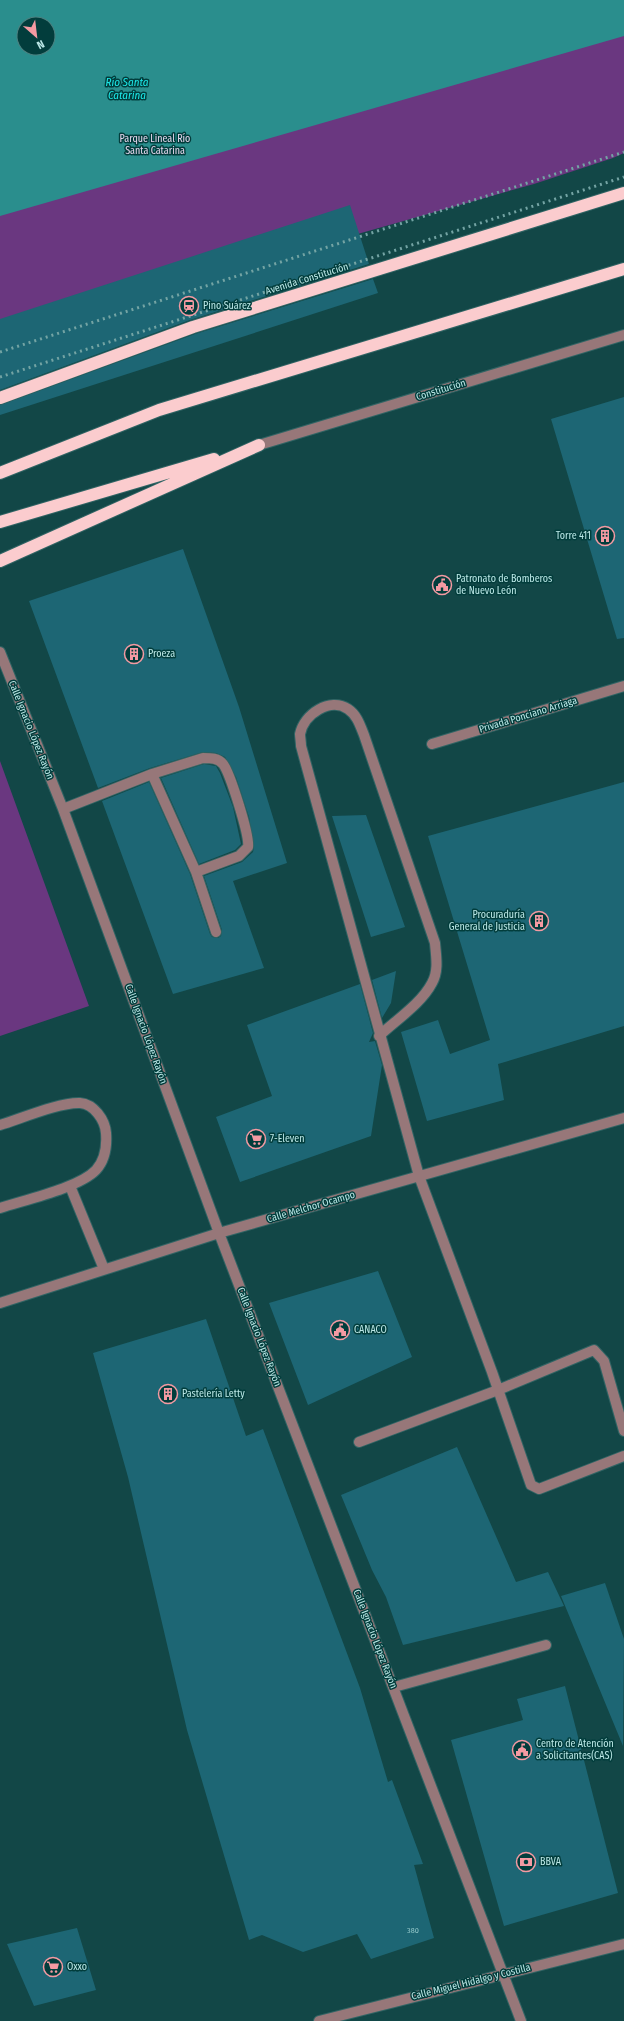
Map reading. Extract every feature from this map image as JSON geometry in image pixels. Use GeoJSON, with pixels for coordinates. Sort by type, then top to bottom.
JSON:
{"type":"FeatureCollection","features":[{"type":"Feature","properties":{"kind":"highway","name":"Avenida Constitución"},"geometry":{"type":"LineString","coordinates":[[0,398],[193,327],[624,193]]}},
{"type":"Feature","properties":{"kind":"highway"},"geometry":{"type":"LineString","coordinates":[[0,473],[159,410],[624,269]]}},
{"type":"Feature","properties":{"kind":"highway"},"geometry":{"type":"LineString","coordinates":[[0,522],[259,445]]}},
{"type":"Feature","properties":{"kind":"highway"},"geometry":{"type":"LineString","coordinates":[[0,562],[259,445]]}},
{"type":"Feature","properties":{"kind":"street","name":"Constitución"},"geometry":{"type":"LineString","coordinates":[[259,445],[624,335]]}},
{"type":"Feature","properties":{"kind":"street","name":"Calle Ignacio López Rayón"},"geometry":{"type":"LineString","coordinates":[[0,652],[63,809],[219,1233],[394,1687],[502,1975],[521,2021]]}},
{"type":"Feature","properties":{"kind":"street","name":"Privada Ponciano Arriaga"},"geometry":{"type":"LineString","coordinates":[[432,744],[624,686]]}},
{"type":"Feature","properties":{"kind":"street"},"geometry":{"type":"LineString","coordinates":[[379,1036],[418,1000],[433,983],[437,966],[435,943],[357,718],[348,708],[336,704],[319,708],[307,720],[300,733],[301,746],[379,1036],[419,1176],[532,1485],[539,1489],[624,1456]]}},
{"type":"Feature","properties":{"kind":"street"},"geometry":{"type":"LineString","coordinates":[[63,809],[152,774],[203,758],[219,760],[228,772],[248,835],[248,847],[239,856],[196,872]]}},
{"type":"Feature","properties":{"kind":"street"},"geometry":{"type":"LineString","coordinates":[[152,774],[196,872],[216,932]]}},
{"type":"Feature","properties":{"kind":"street"},"geometry":{"type":"LineString","coordinates":[[0,1125],[58,1107],[80,1103],[96,1110],[106,1126],[107,1149],[96,1170],[70,1186],[0,1208]]}},
{"type":"Feature","properties":{"kind":"street","name":"Calle Melchor Ocampo"},"geometry":{"type":"LineString","coordinates":[[0,1303],[219,1233],[624,1118]]}},
{"type":"Feature","properties":{"kind":"street"},"geometry":{"type":"LineString","coordinates":[[70,1186],[104,1269]]}},
{"type":"Feature","properties":{"kind":"street"},"geometry":{"type":"LineString","coordinates":[[359,1442],[498,1390],[594,1350],[604,1361],[624,1431]]}},
{"type":"Feature","properties":{"kind":"street"},"geometry":{"type":"LineString","coordinates":[[394,1687],[546,1645]]}},
{"type":"Feature","properties":{"kind":"street","name":"Calle Miguel Hidalgo y Costilla"},"geometry":{"type":"LineString","coordinates":[[319,2021],[624,1944]]}},
{"type":"Feature","properties":{"kind":"green space","name":"Parque Lineal Río Santa Catarina"},"geometry":{"type":"Polygon","coordinates":[[[0,0],[624,0],[624,153],[534,184],[340,239],[0,347],[0,0]]]}},
{"type":"Feature","properties":{"kind":"green space"},"geometry":{"type":"Polygon","coordinates":[[[0,761],[89,1006],[0,1036],[0,761]]]}},
{"type":"Feature","properties":{"kind":"water","name":"Río Santa Catarina"},"geometry":{"type":"Polygon","coordinates":[[[0,0],[624,0],[624,36],[0,216],[0,0]]]}},
{"type":"Feature","properties":{"kind":"building","name":"Pino Suárez"},"geometry":{"type":"Polygon","coordinates":[[[350,205],[369,264],[190,320],[0,390],[0,319],[350,205]]]}},
{"type":"Feature","properties":{"kind":"building"},"geometry":{"type":"Polygon","coordinates":[[[373,279],[378,293],[0,415],[0,405],[195,334],[373,279]]]}},
{"type":"Feature","properties":{"kind":"building","name":"Torre 411"},"geometry":{"type":"Polygon","coordinates":[[[624,397],[624,638],[617,639],[551,419],[624,397]]]}},
{"type":"Feature","properties":{"kind":"building"},"geometry":{"type":"Polygon","coordinates":[[[183,549],[239,707],[287,863],[233,881],[264,968],[173,994],[102,801],[149,782],[190,874],[210,934],[212,937],[218,938],[221,936],[222,930],[204,876],[242,862],[253,852],[254,847],[249,817],[236,777],[225,757],[216,753],[203,752],[150,768],[98,788],[29,601],[183,549]]]}},
{"type":"Feature","properties":{"kind":"building"},"geometry":{"type":"Polygon","coordinates":[[[204,764],[216,766],[220,773],[233,807],[241,844],[235,850],[199,864],[161,778],[204,764]]]}},
{"type":"Feature","properties":{"kind":"building","name":"Procuraduría General de Justicia"},"geometry":{"type":"Polygon","coordinates":[[[624,782],[624,1026],[498,1064],[504,1100],[427,1121],[401,1032],[438,1020],[450,1054],[490,1040],[428,836],[624,782]]]}},
{"type":"Feature","properties":{"kind":"building"},"geometry":{"type":"Polygon","coordinates":[[[366,815],[405,927],[371,937],[332,816],[366,815]]]}},
{"type":"Feature","properties":{"kind":"building"},"geometry":{"type":"Polygon","coordinates":[[[396,971],[391,1003],[382,1018],[372,980],[396,971]]]}},
{"type":"Feature","properties":{"kind":"building"},"geometry":{"type":"Polygon","coordinates":[[[360,984],[373,1033],[369,1042],[375,1041],[382,1065],[371,1136],[240,1182],[216,1117],[272,1096],[247,1025],[360,984]]]}},
{"type":"Feature","properties":{"kind":"building","name":"CANACO"},"geometry":{"type":"Polygon","coordinates":[[[378,1271],[412,1357],[308,1405],[269,1303],[378,1271]]]}},
{"type":"Feature","properties":{"kind":"building"},"geometry":{"type":"Polygon","coordinates":[[[206,1319],[246,1436],[263,1429],[360,1688],[388,1782],[392,1780],[423,1864],[414,1865],[434,1938],[371,1959],[357,1934],[303,1952],[262,1935],[249,1940],[187,1730],[128,1477],[93,1353],[206,1319]]]}},
{"type":"Feature","properties":{"kind":"building"},"geometry":{"type":"Polygon","coordinates":[[[457,1447],[516,1582],[548,1572],[564,1606],[403,1645],[386,1597],[372,1570],[341,1495],[457,1447]]]}},
{"type":"Feature","properties":{"kind":"building"},"geometry":{"type":"Polygon","coordinates":[[[605,1583],[624,1639],[623,1746],[561,1596],[605,1583]]]}},
{"type":"Feature","properties":{"kind":"building"},"geometry":{"type":"Polygon","coordinates":[[[565,1686],[618,1893],[504,1926],[451,1740],[523,1720],[517,1699],[565,1686]]]}},
{"type":"Feature","properties":{"kind":"building","name":"Oxxo"},"geometry":{"type":"Polygon","coordinates":[[[77,1928],[96,1990],[34,2006],[7,1944],[77,1928]]]}},
{"type":"Feature","properties":{"kind":"railway"},"geometry":{"type":"LineString","coordinates":[[0,352],[624,152]]}},
{"type":"Feature","properties":{"kind":"railway"},"geometry":{"type":"LineString","coordinates":[[0,377],[624,177]]}},
{"type":"Feature","properties":{"kind":"place","name":"Pino Suárez"},"geometry":{"type":"Point","coordinates":[189,306]}},
{"type":"Feature","properties":{"kind":"place","name":"Torre 411"},"geometry":{"type":"Point","coordinates":[605,536]}},
{"type":"Feature","properties":{"kind":"place","name":"Patronato de Bomberos de Nuevo León"},"geometry":{"type":"Point","coordinates":[442,585]}},
{"type":"Feature","properties":{"kind":"place","name":"Proeza"},"geometry":{"type":"Point","coordinates":[134,654]}},
{"type":"Feature","properties":{"kind":"place","name":"Procuraduría General de Justicia"},"geometry":{"type":"Point","coordinates":[539,921]}},
{"type":"Feature","properties":{"kind":"place","name":"7-Eleven"},"geometry":{"type":"Point","coordinates":[256,1139]}},
{"type":"Feature","properties":{"kind":"place","name":"CANACO"},"geometry":{"type":"Point","coordinates":[340,1330]}},
{"type":"Feature","properties":{"kind":"place","name":"Pastelería Letty"},"geometry":{"type":"Point","coordinates":[168,1394]}},
{"type":"Feature","properties":{"kind":"place","name":"Centro de Atención a Solicitantes(CAS)"},"geometry":{"type":"Point","coordinates":[522,1750]}},
{"type":"Feature","properties":{"kind":"place","name":"BBVA"},"geometry":{"type":"Point","coordinates":[526,1862]}},
{"type":"Feature","properties":{"kind":"place","name":"Oxxo"},"geometry":{"type":"Point","coordinates":[53,1967]}}]}
